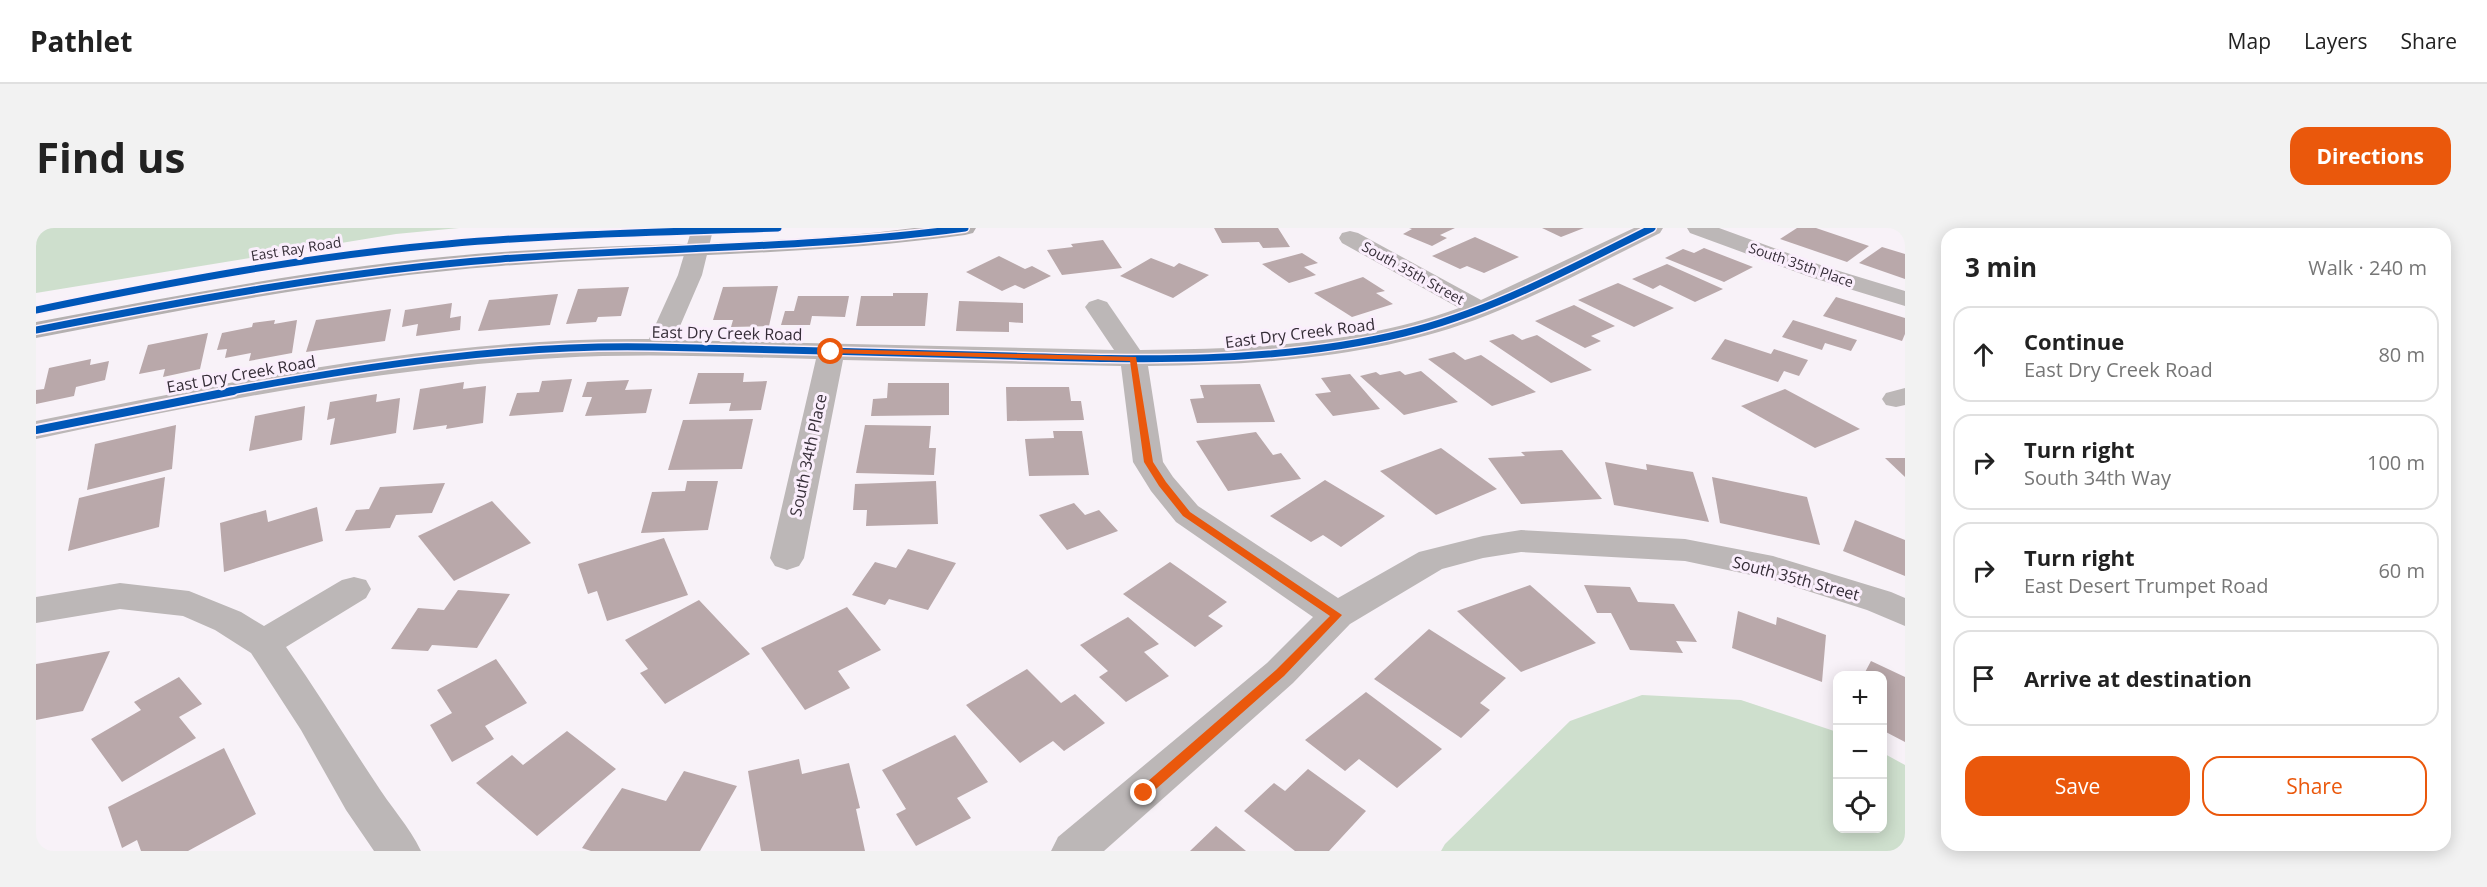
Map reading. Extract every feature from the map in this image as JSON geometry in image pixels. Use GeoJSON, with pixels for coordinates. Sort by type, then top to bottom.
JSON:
{"type":"FeatureCollection","features":[{"type":"Feature","properties":{"kind":"main road","name":"East Ray Road"},"geometry":{"type":"LineString","coordinates":[[36,330],[246,290],[368,271],[699,240],[778,228]]}},
{"type":"Feature","properties":{"kind":"main road","name":"East Ray Road"},"geometry":{"type":"LineString","coordinates":[[36,310],[176,282],[354,254],[505,239],[860,240],[965,228]]}},
{"type":"Feature","properties":{"kind":"street","name":"East Dry Creek Road"},"geometry":{"type":"LineString","coordinates":[[36,430],[260,384],[404,362],[505,352],[658,347],[1133,359],[1227,358],[1291,352],[1403,333],[1477,309],[1652,228]]}},
{"type":"Feature","properties":{"kind":"street","name":"South 35th Place"},"geometry":{"type":"LineString","coordinates":[[1698,228],[1818,272],[1905,299]]}},
{"type":"Feature","properties":{"kind":"street","name":"South 35th Street"},"geometry":{"type":"LineString","coordinates":[[1350,238],[1477,309]]}},
{"type":"Feature","properties":{"kind":"street"},"geometry":{"type":"LineString","coordinates":[[658,347],[690,275],[699,240]]}},
{"type":"Feature","properties":{"kind":"street"},"geometry":{"type":"LineString","coordinates":[[1098,307],[1133,359],[1148,462],[1162,484],[1187,514],[1337,615]]}},
{"type":"Feature","properties":{"kind":"street","name":"South 34th Place"},"geometry":{"type":"LineString","coordinates":[[787,558],[831,352]]}},
{"type":"Feature","properties":{"kind":"street","name":"South 35th Street"},"geometry":{"type":"LineString","coordinates":[[1073,851],[1144,793],[1280,673],[1337,615],[1431,560],[1483,546],[1521,541],[1685,550],[1773,568],[1879,601],[1905,613]]}},
{"type":"Feature","properties":{"kind":"street"},"geometry":{"type":"LineString","coordinates":[[264,643],[354,589]]}},
{"type":"Feature","properties":{"kind":"street"},"geometry":{"type":"LineString","coordinates":[[36,610],[120,596],[189,604],[228,621],[264,643],[315,719],[361,797],[399,851]]}},
{"type":"Feature","properties":{"kind":"green space"},"geometry":{"type":"Polygon","coordinates":[[[36,228],[459,228],[396,234],[36,293],[36,228]]]}},
{"type":"Feature","properties":{"kind":"green space"},"geometry":{"type":"Polygon","coordinates":[[[1642,695],[1741,700],[1833,731],[1833,833],[1887,833],[1887,755],[1905,765],[1905,851],[1441,851],[1445,844],[1570,721],[1642,695]]]}},
{"type":"Feature","properties":{"kind":"building"},"geometry":{"type":"Polygon","coordinates":[[[1214,228],[1278,228],[1290,247],[1263,248],[1259,242],[1222,243],[1214,228]]]}},
{"type":"Feature","properties":{"kind":"building"},"geometry":{"type":"Polygon","coordinates":[[[1409,228],[1455,228],[1440,235],[1447,238],[1432,246],[1403,234],[1412,229],[1409,228]]]}},
{"type":"Feature","properties":{"kind":"building"},"geometry":{"type":"Polygon","coordinates":[[[1542,228],[1584,228],[1561,237],[1542,228]]]}},
{"type":"Feature","properties":{"kind":"building"},"geometry":{"type":"Polygon","coordinates":[[[1797,228],[1816,228],[1869,246],[1847,262],[1780,239],[1797,228]]]}},
{"type":"Feature","properties":{"kind":"building"},"geometry":{"type":"Polygon","coordinates":[[[1475,237],[1519,257],[1484,273],[1467,266],[1460,269],[1432,256],[1475,237]]]}},
{"type":"Feature","properties":{"kind":"building"},"geometry":{"type":"Polygon","coordinates":[[[1103,240],[1122,268],[1062,275],[1047,250],[1073,247],[1071,244],[1103,240]]]}},
{"type":"Feature","properties":{"kind":"building"},"geometry":{"type":"Polygon","coordinates":[[[1882,247],[1905,254],[1905,279],[1859,263],[1882,247]]]}},
{"type":"Feature","properties":{"kind":"building"},"geometry":{"type":"Polygon","coordinates":[[[1704,248],[1753,267],[1724,282],[1665,258],[1683,249],[1694,253],[1704,248]]]}},
{"type":"Feature","properties":{"kind":"building"},"geometry":{"type":"Polygon","coordinates":[[[1302,253],[1318,263],[1304,267],[1316,275],[1289,283],[1262,264],[1302,253]]]}},
{"type":"Feature","properties":{"kind":"building"},"geometry":{"type":"Polygon","coordinates":[[[999,256],[1025,269],[1032,266],[1051,276],[1024,289],[1015,285],[1002,291],[966,272],[999,256]]]}},
{"type":"Feature","properties":{"kind":"building"},"geometry":{"type":"Polygon","coordinates":[[[1151,258],[1174,267],[1179,263],[1209,275],[1173,298],[1120,276],[1151,258]]]}},
{"type":"Feature","properties":{"kind":"building"},"geometry":{"type":"Polygon","coordinates":[[[1667,264],[1723,289],[1695,302],[1660,285],[1653,289],[1632,279],[1667,264]]]}},
{"type":"Feature","properties":{"kind":"building"},"geometry":{"type":"Polygon","coordinates":[[[1363,277],[1385,291],[1376,293],[1393,304],[1352,317],[1314,293],[1363,277]]]}},
{"type":"Feature","properties":{"kind":"building"},"geometry":{"type":"Polygon","coordinates":[[[1618,283],[1674,308],[1634,327],[1578,300],[1618,283]]]}},
{"type":"Feature","properties":{"kind":"building"},"geometry":{"type":"Polygon","coordinates":[[[778,286],[769,326],[731,327],[733,320],[713,320],[723,287],[778,286]]]}},
{"type":"Feature","properties":{"kind":"building"},"geometry":{"type":"Polygon","coordinates":[[[629,287],[621,316],[598,317],[596,322],[566,324],[578,289],[629,287]]]}},
{"type":"Feature","properties":{"kind":"building"},"geometry":{"type":"Polygon","coordinates":[[[893,293],[928,293],[925,326],[856,326],[861,296],[893,296],[893,293]]]}},
{"type":"Feature","properties":{"kind":"building"},"geometry":{"type":"Polygon","coordinates":[[[558,294],[550,325],[478,331],[489,300],[558,294]]]}},
{"type":"Feature","properties":{"kind":"building"},"geometry":{"type":"Polygon","coordinates":[[[798,296],[849,296],[845,317],[812,316],[810,325],[781,325],[785,311],[794,311],[798,296]]]}},
{"type":"Feature","properties":{"kind":"building"},"geometry":{"type":"Polygon","coordinates":[[[1836,297],[1905,318],[1905,334],[1902,341],[1823,316],[1836,297]]]}},
{"type":"Feature","properties":{"kind":"building"},"geometry":{"type":"Polygon","coordinates":[[[959,301],[1023,303],[1023,323],[1009,322],[1009,332],[956,331],[959,301]]]}},
{"type":"Feature","properties":{"kind":"building"},"geometry":{"type":"Polygon","coordinates":[[[452,303],[450,318],[461,316],[460,330],[416,336],[418,324],[402,327],[405,310],[452,303]]]}},
{"type":"Feature","properties":{"kind":"building"},"geometry":{"type":"Polygon","coordinates":[[[1574,305],[1615,326],[1591,336],[1601,341],[1585,348],[1535,321],[1574,305]]]}},
{"type":"Feature","properties":{"kind":"building"},"geometry":{"type":"Polygon","coordinates":[[[391,309],[385,341],[306,352],[316,320],[391,309]]]}},
{"type":"Feature","properties":{"kind":"building"},"geometry":{"type":"Polygon","coordinates":[[[275,320],[274,324],[297,320],[292,353],[249,361],[251,353],[225,358],[227,349],[217,350],[222,333],[252,327],[253,323],[275,320]]]}},
{"type":"Feature","properties":{"kind":"building"},"geometry":{"type":"Polygon","coordinates":[[[1793,320],[1857,340],[1851,351],[1825,343],[1822,350],[1782,337],[1793,320]]]}},
{"type":"Feature","properties":{"kind":"building"},"geometry":{"type":"Polygon","coordinates":[[[208,333],[200,369],[163,377],[165,369],[139,374],[148,345],[208,333]]]}},
{"type":"Feature","properties":{"kind":"building"},"geometry":{"type":"Polygon","coordinates":[[[1513,334],[1522,340],[1537,335],[1592,370],[1551,383],[1489,341],[1513,334]]]}},
{"type":"Feature","properties":{"kind":"building"},"geometry":{"type":"Polygon","coordinates":[[[1725,339],[1771,354],[1774,349],[1808,360],[1799,376],[1784,371],[1778,382],[1711,359],[1725,339]]]}},
{"type":"Feature","properties":{"kind":"building"},"geometry":{"type":"Polygon","coordinates":[[[1454,352],[1465,360],[1481,355],[1536,392],[1492,406],[1428,359],[1454,352]]]}},
{"type":"Feature","properties":{"kind":"building"},"geometry":{"type":"Polygon","coordinates":[[[91,359],[90,365],[109,361],[105,380],[76,387],[74,396],[36,404],[36,390],[44,389],[49,368],[91,359]]]}},
{"type":"Feature","properties":{"kind":"building"},"geometry":{"type":"Polygon","coordinates":[[[1400,371],[1405,375],[1421,371],[1458,402],[1404,415],[1360,376],[1376,372],[1380,375],[1400,371]]]}},
{"type":"Feature","properties":{"kind":"building"},"geometry":{"type":"Polygon","coordinates":[[[698,373],[744,373],[743,382],[767,381],[761,410],[729,411],[731,403],[689,404],[698,373]]]}},
{"type":"Feature","properties":{"kind":"building"},"geometry":{"type":"Polygon","coordinates":[[[1350,374],[1380,409],[1333,416],[1315,394],[1331,392],[1321,378],[1350,374]]]}},
{"type":"Feature","properties":{"kind":"building"},"geometry":{"type":"Polygon","coordinates":[[[572,379],[563,412],[509,416],[517,393],[539,392],[542,381],[572,379]]]}},
{"type":"Feature","properties":{"kind":"building"},"geometry":{"type":"Polygon","coordinates":[[[629,380],[625,390],[652,389],[646,413],[585,416],[592,397],[582,397],[587,382],[629,380]]]}},
{"type":"Feature","properties":{"kind":"building"},"geometry":{"type":"Polygon","coordinates":[[[464,382],[463,389],[486,386],[483,423],[446,429],[447,425],[413,430],[420,389],[464,382]]]}},
{"type":"Feature","properties":{"kind":"building"},"geometry":{"type":"Polygon","coordinates":[[[888,383],[949,383],[949,415],[871,416],[873,399],[887,398],[888,383]]]}},
{"type":"Feature","properties":{"kind":"building"},"geometry":{"type":"Polygon","coordinates":[[[1260,384],[1275,422],[1197,423],[1190,399],[1204,398],[1200,385],[1260,384]]]}},
{"type":"Feature","properties":{"kind":"building"},"geometry":{"type":"Polygon","coordinates":[[[1006,387],[1069,387],[1071,401],[1081,401],[1084,420],[1007,421],[1006,387]]]}},
{"type":"Feature","properties":{"kind":"building"},"geometry":{"type":"Polygon","coordinates":[[[1785,389],[1860,429],[1815,448],[1741,406],[1785,389]]]}},
{"type":"Feature","properties":{"kind":"building"},"geometry":{"type":"Polygon","coordinates":[[[377,394],[376,402],[400,398],[396,433],[330,445],[335,418],[327,420],[330,402],[377,394]]]}},
{"type":"Feature","properties":{"kind":"building"},"geometry":{"type":"Polygon","coordinates":[[[305,406],[302,440],[249,451],[255,416],[305,406]]]}},
{"type":"Feature","properties":{"kind":"building"},"geometry":{"type":"Polygon","coordinates":[[[753,419],[742,469],[668,470],[683,420],[753,419]]]}},
{"type":"Feature","properties":{"kind":"building"},"geometry":{"type":"Polygon","coordinates":[[[176,425],[172,469],[87,490],[95,444],[176,425]]]}},
{"type":"Feature","properties":{"kind":"building"},"geometry":{"type":"Polygon","coordinates":[[[865,425],[931,426],[929,448],[936,448],[934,475],[856,473],[865,425]]]}},
{"type":"Feature","properties":{"kind":"building"},"geometry":{"type":"Polygon","coordinates":[[[1053,431],[1082,431],[1089,475],[1029,476],[1025,439],[1054,438],[1053,431]]]}},
{"type":"Feature","properties":{"kind":"building"},"geometry":{"type":"Polygon","coordinates":[[[1256,432],[1273,455],[1281,453],[1301,479],[1228,491],[1196,441],[1256,432]]]}},
{"type":"Feature","properties":{"kind":"building"},"geometry":{"type":"Polygon","coordinates":[[[1441,448],[1497,489],[1436,515],[1380,471],[1441,448]]]}},
{"type":"Feature","properties":{"kind":"building"},"geometry":{"type":"Polygon","coordinates":[[[1562,450],[1602,499],[1521,504],[1488,458],[1525,456],[1521,452],[1562,450]]]}},
{"type":"Feature","properties":{"kind":"building"},"geometry":{"type":"Polygon","coordinates":[[[1885,458],[1905,458],[1905,477],[1885,458]]]}},
{"type":"Feature","properties":{"kind":"building"},"geometry":{"type":"Polygon","coordinates":[[[1605,462],[1647,470],[1646,464],[1693,472],[1709,522],[1614,505],[1605,462]]]}},
{"type":"Feature","properties":{"kind":"building"},"geometry":{"type":"Polygon","coordinates":[[[165,477],[159,527],[68,551],[79,498],[165,477]]]}},
{"type":"Feature","properties":{"kind":"building"},"geometry":{"type":"Polygon","coordinates":[[[1712,477],[1807,497],[1820,545],[1720,523],[1712,477]]]}},
{"type":"Feature","properties":{"kind":"building"},"geometry":{"type":"Polygon","coordinates":[[[1325,480],[1385,516],[1341,547],[1323,535],[1311,542],[1270,516],[1325,480]]]}},
{"type":"Feature","properties":{"kind":"building"},"geometry":{"type":"Polygon","coordinates":[[[687,481],[718,481],[708,530],[641,533],[652,492],[685,491],[687,481]]]}},
{"type":"Feature","properties":{"kind":"building"},"geometry":{"type":"Polygon","coordinates":[[[936,481],[938,524],[866,526],[867,510],[853,510],[855,484],[936,481]]]}},
{"type":"Feature","properties":{"kind":"building"},"geometry":{"type":"Polygon","coordinates":[[[445,483],[432,513],[396,515],[390,528],[345,531],[356,510],[369,509],[380,487],[445,483]]]}},
{"type":"Feature","properties":{"kind":"building"},"geometry":{"type":"Polygon","coordinates":[[[492,501],[531,543],[454,581],[418,536],[492,501]]]}},
{"type":"Feature","properties":{"kind":"building"},"geometry":{"type":"Polygon","coordinates":[[[1074,503],[1085,515],[1099,510],[1118,531],[1067,550],[1039,515],[1074,503]]]}},
{"type":"Feature","properties":{"kind":"building"},"geometry":{"type":"Polygon","coordinates":[[[317,507],[323,541],[224,572],[220,523],[266,510],[268,522],[317,507]]]}},
{"type":"Feature","properties":{"kind":"building"},"geometry":{"type":"Polygon","coordinates":[[[1855,520],[1905,540],[1905,576],[1843,551],[1855,520]]]}},
{"type":"Feature","properties":{"kind":"building"},"geometry":{"type":"Polygon","coordinates":[[[664,538],[688,595],[607,621],[597,591],[588,594],[578,564],[664,538]]]}},
{"type":"Feature","properties":{"kind":"building"},"geometry":{"type":"Polygon","coordinates":[[[908,549],[956,563],[928,610],[889,599],[885,605],[852,595],[875,562],[896,568],[908,549]]]}},
{"type":"Feature","properties":{"kind":"building"},"geometry":{"type":"Polygon","coordinates":[[[1170,562],[1227,602],[1208,616],[1223,626],[1195,647],[1123,594],[1170,562]]]}},
{"type":"Feature","properties":{"kind":"building"},"geometry":{"type":"Polygon","coordinates":[[[1530,585],[1596,643],[1521,672],[1457,611],[1530,585]]]}},
{"type":"Feature","properties":{"kind":"building"},"geometry":{"type":"Polygon","coordinates":[[[1584,585],[1630,587],[1638,602],[1674,604],[1697,642],[1676,641],[1683,653],[1630,650],[1611,613],[1597,613],[1584,585]]]}},
{"type":"Feature","properties":{"kind":"building"},"geometry":{"type":"Polygon","coordinates":[[[458,590],[510,594],[477,648],[432,645],[428,651],[391,649],[418,608],[444,610],[458,590]]]}},
{"type":"Feature","properties":{"kind":"building"},"geometry":{"type":"Polygon","coordinates":[[[699,600],[750,654],[665,704],[640,673],[648,669],[625,640],[699,600]]]}},
{"type":"Feature","properties":{"kind":"building"},"geometry":{"type":"Polygon","coordinates":[[[847,607],[881,650],[838,671],[850,688],[805,710],[761,648],[847,607]]]}},
{"type":"Feature","properties":{"kind":"building"},"geometry":{"type":"Polygon","coordinates":[[[1738,611],[1776,625],[1777,617],[1826,635],[1822,682],[1732,648],[1738,611]]]}},
{"type":"Feature","properties":{"kind":"building"},"geometry":{"type":"Polygon","coordinates":[[[1128,617],[1159,644],[1144,652],[1169,676],[1126,702],[1099,677],[1108,671],[1080,645],[1128,617]]]}},
{"type":"Feature","properties":{"kind":"building"},"geometry":{"type":"Polygon","coordinates":[[[1429,629],[1506,678],[1480,703],[1490,710],[1461,738],[1374,679],[1429,629]]]}},
{"type":"Feature","properties":{"kind":"building"},"geometry":{"type":"Polygon","coordinates":[[[110,651],[83,711],[36,720],[36,664],[110,651]]]}},
{"type":"Feature","properties":{"kind":"building"},"geometry":{"type":"Polygon","coordinates":[[[496,659],[527,703],[485,726],[494,739],[452,762],[430,725],[452,713],[437,690],[496,659]]]}},
{"type":"Feature","properties":{"kind":"building"},"geometry":{"type":"Polygon","coordinates":[[[1871,661],[1905,677],[1905,742],[1887,733],[1887,671],[1866,671],[1871,661]]]}},
{"type":"Feature","properties":{"kind":"building"},"geometry":{"type":"Polygon","coordinates":[[[1027,669],[1061,703],[1075,694],[1105,723],[1064,751],[1053,741],[1020,763],[966,705],[1027,669]]]}},
{"type":"Feature","properties":{"kind":"building"},"geometry":{"type":"Polygon","coordinates":[[[179,677],[202,704],[179,717],[196,738],[122,782],[91,739],[141,710],[134,702],[179,677]]]}},
{"type":"Feature","properties":{"kind":"building"},"geometry":{"type":"Polygon","coordinates":[[[1366,692],[1442,749],[1397,788],[1359,759],[1345,771],[1305,740],[1366,692]]]}},
{"type":"Feature","properties":{"kind":"building"},"geometry":{"type":"Polygon","coordinates":[[[567,731],[616,769],[537,836],[476,783],[512,755],[523,765],[567,731]]]}},
{"type":"Feature","properties":{"kind":"building"},"geometry":{"type":"Polygon","coordinates":[[[955,735],[988,782],[957,798],[971,818],[916,846],[896,814],[906,809],[882,770],[955,735]]]}},
{"type":"Feature","properties":{"kind":"building"},"geometry":{"type":"Polygon","coordinates":[[[224,748],[256,814],[188,851],[141,851],[137,840],[122,848],[108,807],[224,748]]]}},
{"type":"Feature","properties":{"kind":"building"},"geometry":{"type":"Polygon","coordinates":[[[799,759],[802,774],[849,763],[860,808],[856,809],[865,851],[761,851],[748,771],[799,759]]]}},
{"type":"Feature","properties":{"kind":"building"},"geometry":{"type":"Polygon","coordinates":[[[1308,769],[1366,811],[1329,851],[1295,851],[1244,811],[1274,783],[1285,791],[1308,769]]]}},
{"type":"Feature","properties":{"kind":"building"},"geometry":{"type":"Polygon","coordinates":[[[684,771],[737,786],[700,851],[591,851],[582,848],[622,788],[666,801],[684,771]]]}},
{"type":"Feature","properties":{"kind":"building"},"geometry":{"type":"Polygon","coordinates":[[[1216,826],[1246,851],[1190,851],[1216,826]]]}},
{"type":"Feature","properties":{"kind":"cycle path"},"geometry":{"type":"LineString","coordinates":[[36,310],[211,276],[388,250],[540,237],[778,228]]}},
{"type":"Feature","properties":{"kind":"cycle path"},"geometry":{"type":"LineString","coordinates":[[36,330],[267,288],[442,264],[559,255],[791,245],[907,236],[965,228]]}},
{"type":"Feature","properties":{"kind":"cycle path"},"geometry":{"type":"LineString","coordinates":[[36,430],[258,386],[333,374],[482,355],[557,350],[654,347],[1181,358],[1312,349],[1401,334],[1466,315],[1530,288],[1652,228]]}},
{"type":"Feature","properties":{"kind":"route"},"geometry":{"type":"LineString","coordinates":[[831,352],[1133,359],[1148,462],[1162,484],[1187,514],[1337,615],[1280,673],[1144,793]]}}]}
